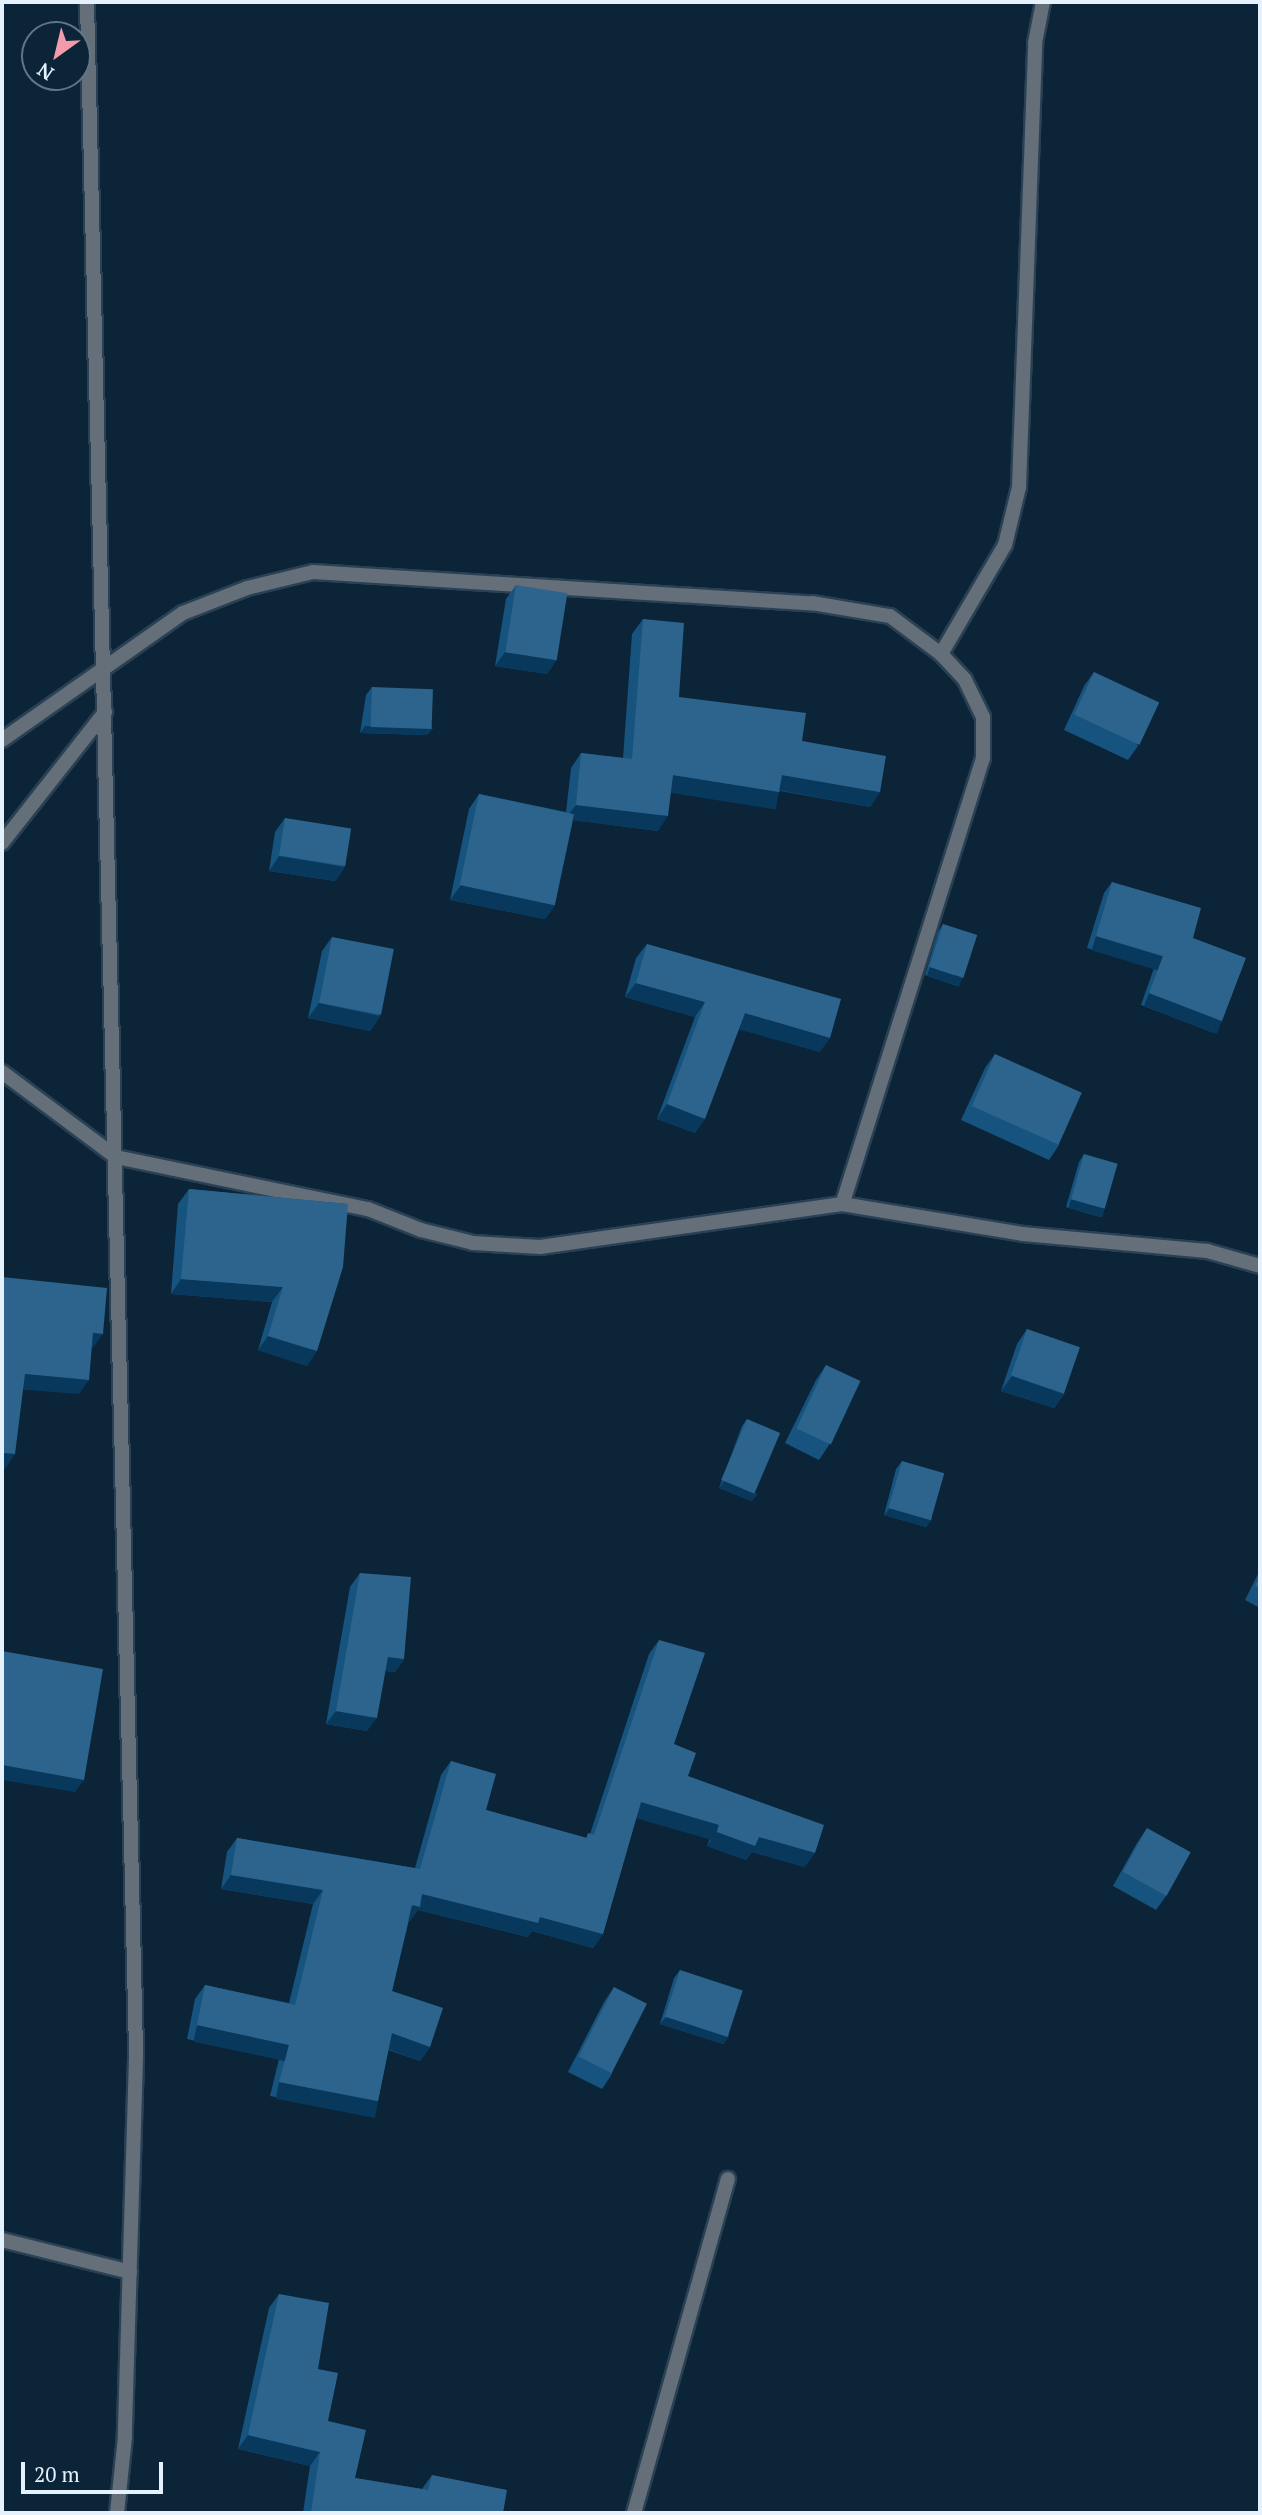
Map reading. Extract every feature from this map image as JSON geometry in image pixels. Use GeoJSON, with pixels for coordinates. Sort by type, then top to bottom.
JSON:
{"type":"FeatureCollection","features":[{"type":"Feature","properties":{"kind":"street"},"geometry":{"type":"LineString","coordinates":[[87,2],[136,2057],[125,2437],[117,2513]]}},
{"type":"Feature","properties":{"kind":"street"},"geometry":{"type":"LineString","coordinates":[[941,654],[1004,545],[1019,487],[1035,43],[1043,2]]}},
{"type":"Feature","properties":{"kind":"street"},"geometry":{"type":"LineString","coordinates":[[2,740],[103,673],[183,613],[247,588],[313,572],[812,603],[890,616],[941,654],[965,680],[983,717],[983,758],[842,1204]]}},
{"type":"Feature","properties":{"kind":"street"},"geometry":{"type":"LineString","coordinates":[[2,843],[105,712]]}},
{"type":"Feature","properties":{"kind":"street"},"geometry":{"type":"LineString","coordinates":[[2,1072],[116,1157],[368,1209],[421,1230],[487,1244],[540,1247],[842,1204],[1023,1234],[1207,1251],[1260,1266]]}},
{"type":"Feature","properties":{"kind":"street"},"geometry":{"type":"LineString","coordinates":[[634,2513],[728,2179]]}},
{"type":"Feature","properties":{"kind":"street"},"geometry":{"type":"LineString","coordinates":[[2,2240],[130,2272]]}},
{"type":"Feature","properties":{"kind":"building"},"geometry":{"type":"Polygon","coordinates":[[[516,585],[567,593],[557,660],[505,652],[516,585]]]}},
{"type":"Feature","properties":{"kind":"building"},"geometry":{"type":"Polygon","coordinates":[[[643,619],[684,623],[679,697],[806,713],[802,741],[886,756],[880,792],[782,775],[779,792],[673,775],[668,816],[576,805],[581,753],[632,759],[643,619]]]}},
{"type":"Feature","properties":{"kind":"building"},"geometry":{"type":"Polygon","coordinates":[[[1094,672],[1159,702],[1139,745],[1074,715],[1094,672]]]}},
{"type":"Feature","properties":{"kind":"building"},"geometry":{"type":"Polygon","coordinates":[[[372,687],[433,689],[432,729],[371,727],[372,687]]]}},
{"type":"Feature","properties":{"kind":"building"},"geometry":{"type":"Polygon","coordinates":[[[479,794],[574,814],[555,905],[460,885],[479,794]]]}},
{"type":"Feature","properties":{"kind":"building"},"geometry":{"type":"Polygon","coordinates":[[[285,818],[351,828],[345,866],[279,856],[285,818]]]}},
{"type":"Feature","properties":{"kind":"building"},"geometry":{"type":"Polygon","coordinates":[[[1112,882],[1201,908],[1193,938],[1246,958],[1222,1021],[1149,993],[1163,956],[1096,936],[1112,882]]]}},
{"type":"Feature","properties":{"kind":"building"},"geometry":{"type":"Polygon","coordinates":[[[943,924],[977,935],[963,978],[929,967],[943,924]]]}},
{"type":"Feature","properties":{"kind":"building"},"geometry":{"type":"Polygon","coordinates":[[[332,937],[394,949],[381,1015],[319,1003],[332,937]]]}},
{"type":"Feature","properties":{"kind":"building"},"geometry":{"type":"Polygon","coordinates":[[[647,944],[841,999],[830,1038],[745,1013],[705,1119],[667,1104],[705,1002],[636,983],[647,944]]]}},
{"type":"Feature","properties":{"kind":"building"},"geometry":{"type":"Polygon","coordinates":[[[995,1054],[1082,1093],[1059,1145],[972,1106],[995,1054]]]}},
{"type":"Feature","properties":{"kind":"building"},"geometry":{"type":"Polygon","coordinates":[[[1084,1154],[1118,1164],[1105,1209],[1071,1199],[1084,1154]]]}},
{"type":"Feature","properties":{"kind":"building"},"geometry":{"type":"Polygon","coordinates":[[[189,1189],[348,1204],[343,1267],[317,1351],[268,1336],[283,1287],[181,1279],[189,1189]]]}},
{"type":"Feature","properties":{"kind":"building"},"geometry":{"type":"Polygon","coordinates":[[[2,1277],[107,1288],[103,1334],[93,1333],[89,1380],[25,1374],[15,1454],[2,1453],[2,1277]]]}},
{"type":"Feature","properties":{"kind":"building"},"geometry":{"type":"Polygon","coordinates":[[[1027,1329],[1080,1347],[1064,1394],[1011,1375],[1027,1329]]]}},
{"type":"Feature","properties":{"kind":"building"},"geometry":{"type":"Polygon","coordinates":[[[826,1365],[860,1381],[831,1445],[796,1428],[826,1365]]]}},
{"type":"Feature","properties":{"kind":"building"},"geometry":{"type":"Polygon","coordinates":[[[747,1419],[780,1433],[754,1494],[721,1480],[747,1419]]]}},
{"type":"Feature","properties":{"kind":"building"},"geometry":{"type":"Polygon","coordinates":[[[902,1461],[944,1473],[931,1520],[888,1508],[902,1461]]]}},
{"type":"Feature","properties":{"kind":"building"},"geometry":{"type":"Polygon","coordinates":[[[360,1573],[411,1577],[404,1659],[388,1657],[377,1718],[336,1711],[360,1573]]]}},
{"type":"Feature","properties":{"kind":"building"},"geometry":{"type":"Polygon","coordinates":[[[659,1640],[705,1653],[674,1744],[696,1753],[688,1776],[824,1825],[815,1853],[759,1837],[755,1846],[717,1832],[719,1825],[641,1802],[603,1934],[540,1917],[538,1923],[422,1894],[420,1907],[412,1905],[392,1991],[443,2008],[430,2047],[392,2033],[378,2101],[279,2082],[289,2045],[197,2025],[205,1985],[295,2005],[323,1890],[231,1875],[237,1838],[420,1869],[451,1761],[496,1774],[486,1810],[587,1838],[588,1833],[594,1835],[659,1640]]]}},
{"type":"Feature","properties":{"kind":"building"},"geometry":{"type":"Polygon","coordinates":[[[2,1651],[103,1669],[84,1780],[2,1765],[2,1651]]]}},
{"type":"Feature","properties":{"kind":"building"},"geometry":{"type":"Polygon","coordinates":[[[1147,1828],[1191,1852],[1166,1896],[1123,1872],[1147,1828]]]}},
{"type":"Feature","properties":{"kind":"building"},"geometry":{"type":"Polygon","coordinates":[[[680,1970],[743,1990],[728,2037],[665,2017],[680,1970]]]}},
{"type":"Feature","properties":{"kind":"building"},"geometry":{"type":"Polygon","coordinates":[[[614,1987],[647,2004],[612,2073],[579,2056],[614,1987]]]}},
{"type":"Feature","properties":{"kind":"building"},"geometry":{"type":"Polygon","coordinates":[[[279,2294],[329,2303],[318,2369],[338,2373],[328,2421],[366,2430],[355,2478],[428,2490],[432,2475],[507,2490],[503,2513],[311,2513],[320,2452],[248,2435],[279,2294]]]}}]}
